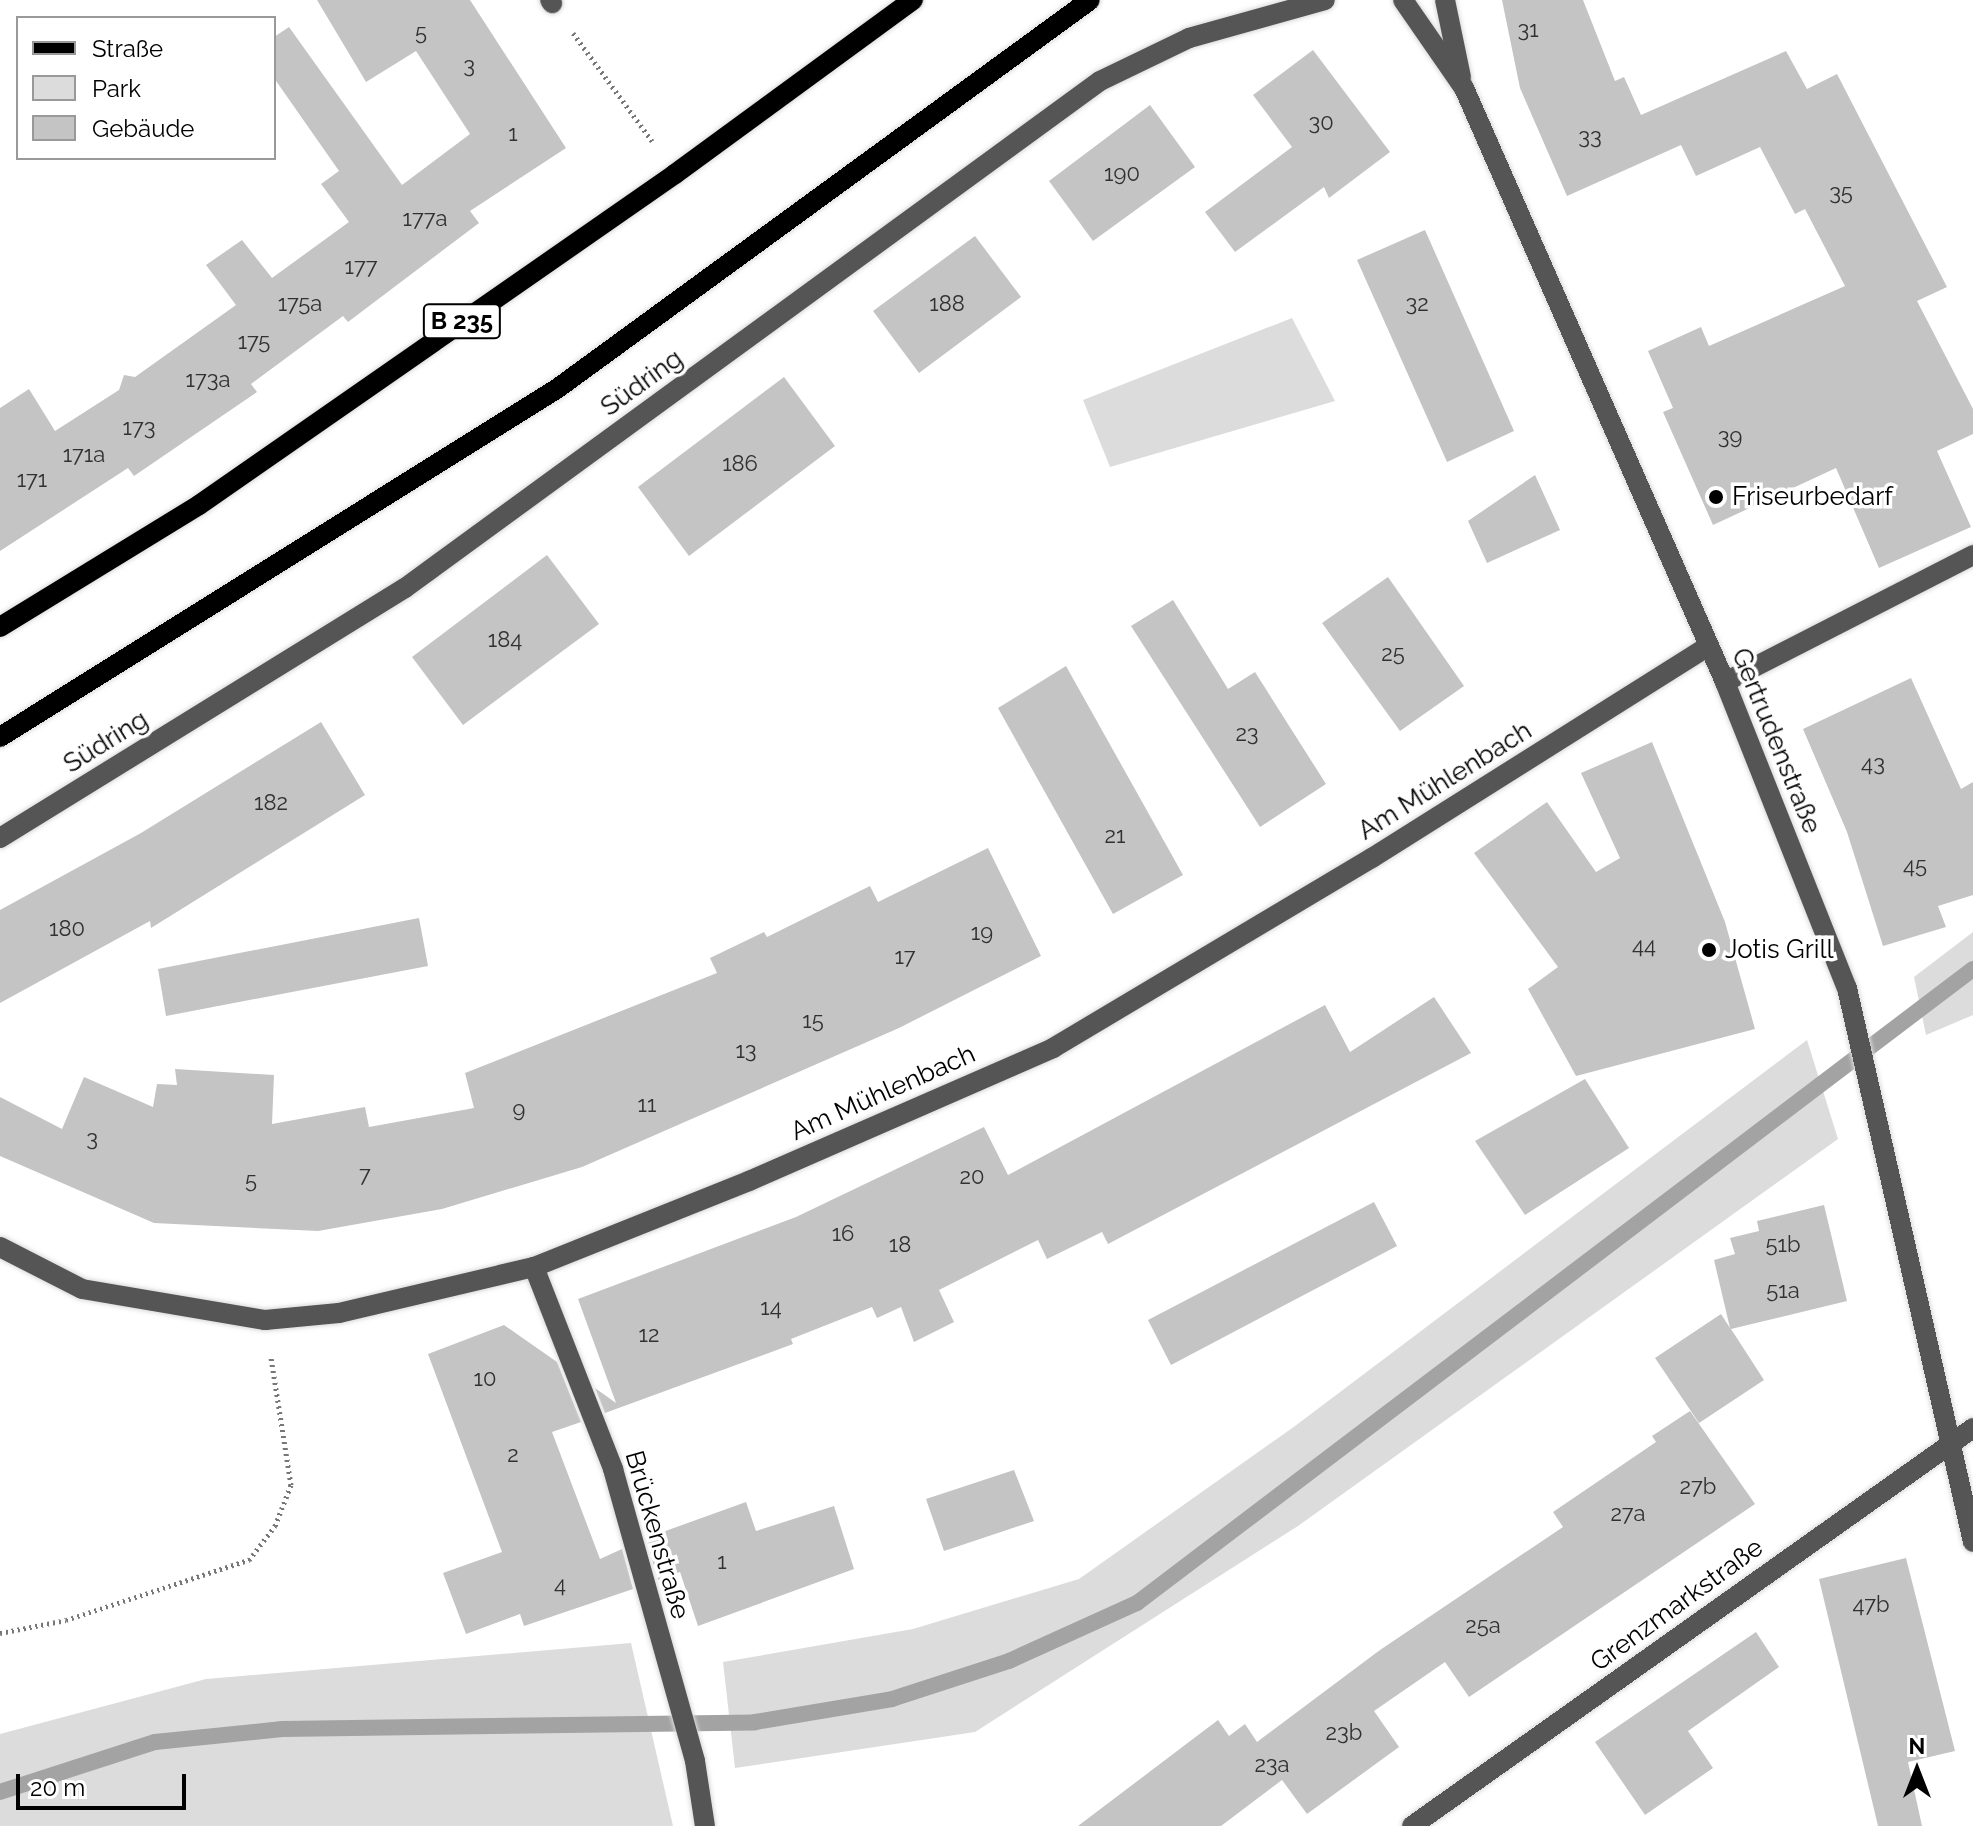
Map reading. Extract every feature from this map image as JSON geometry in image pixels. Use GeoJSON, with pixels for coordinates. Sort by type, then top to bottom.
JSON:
{"type":"FeatureCollection","features":[{"type":"Feature","properties":{"kind":"main road","name":"B 235"},"geometry":{"type":"LineString","coordinates":[[0,627],[199,505],[675,174],[913,0]]}},
{"type":"Feature","properties":{"kind":"main road","name":"Südring"},"geometry":{"type":"LineString","coordinates":[[0,737],[558,388],[1090,0]]}},
{"type":"Feature","properties":{"kind":"street","name":"Südring"},"geometry":{"type":"LineString","coordinates":[[0,838],[405,588],[1100,81],[1189,38],[1325,0]]}},
{"type":"Feature","properties":{"kind":"street","name":"Gertrudenstraße"},"geometry":{"type":"LineString","coordinates":[[1403,0],[1464,88],[1725,682],[1847,988],[1889,1159],[1948,1443],[1973,1542]]}},
{"type":"Feature","properties":{"kind":"street","name":"Gertrudenstraße"},"geometry":{"type":"LineString","coordinates":[[1445,0],[1464,88]]}},
{"type":"Feature","properties":{"kind":"street"},"geometry":{"type":"LineString","coordinates":[[1725,682],[1973,555]]}},
{"type":"Feature","properties":{"kind":"street","name":"Am Mühlenbach"},"geometry":{"type":"LineString","coordinates":[[0,1247],[82,1289],[265,1320],[339,1313],[534,1267],[749,1181],[1053,1048],[1372,858],[1709,646]]}},
{"type":"Feature","properties":{"kind":"street","name":"Brückenstraße"},"geometry":{"type":"LineString","coordinates":[[534,1267],[613,1469],[696,1768],[705,1826]]}},
{"type":"Feature","properties":{"kind":"street","name":"Grenzmarkstraße"},"geometry":{"type":"LineString","coordinates":[[1412,1826],[1973,1428]]}},
{"type":"Feature","properties":{"kind":"path"},"geometry":{"type":"LineString","coordinates":[[551,1],[675,174]]}},
{"type":"Feature","properties":{"kind":"path"},"geometry":{"type":"LineString","coordinates":[[0,1633],[66,1620],[249,1560],[275,1526],[291,1485],[265,1320]]}},
{"type":"Feature","properties":{"kind":"green space"},"geometry":{"type":"Polygon","coordinates":[[[1292,318],[1335,401],[1110,467],[1083,400],[1292,318]]]}},
{"type":"Feature","properties":{"kind":"green space"},"geometry":{"type":"Polygon","coordinates":[[[1973,932],[1973,1015],[1926,1035],[1914,977],[1973,932]]]}},
{"type":"Feature","properties":{"kind":"green space"},"geometry":{"type":"Polygon","coordinates":[[[1807,1040],[1838,1139],[1298,1526],[975,1732],[735,1768],[723,1662],[913,1629],[1079,1579],[1295,1426],[1807,1040]]]}},
{"type":"Feature","properties":{"kind":"green space"},"geometry":{"type":"Polygon","coordinates":[[[631,1643],[673,1826],[0,1826],[0,1734],[206,1679],[631,1643]]]}},
{"type":"Feature","properties":{"kind":"building"},"geometry":{"type":"Polygon","coordinates":[[[317,0],[470,0],[566,148],[470,211],[479,223],[348,322],[343,316],[251,384],[257,392],[134,476],[128,468],[0,551],[0,408],[29,389],[55,431],[119,390],[124,375],[135,377],[236,305],[206,265],[242,240],[272,278],[349,222],[321,184],[339,171],[276,81],[276,36],[289,27],[402,185],[470,134],[416,51],[366,82],[317,0]]]}},
{"type":"Feature","properties":{"kind":"building"},"geometry":{"type":"Polygon","coordinates":[[[1502,0],[1583,0],[1615,81],[1624,77],[1641,115],[1786,51],[1807,89],[1837,74],[1947,287],[1917,301],[1973,409],[1973,434],[1937,451],[1971,527],[1879,568],[1836,468],[1713,525],[1663,412],[1673,408],[1648,351],[1701,327],[1709,346],[1845,286],[1805,209],[1795,214],[1760,147],[1696,176],[1681,145],[1567,196],[1520,88],[1502,0]]]}},
{"type":"Feature","properties":{"kind":"building"},"geometry":{"type":"Polygon","coordinates":[[[1313,50],[1390,152],[1329,198],[1324,187],[1235,252],[1205,212],[1292,147],[1253,95],[1313,50]]]}},
{"type":"Feature","properties":{"kind":"building"},"geometry":{"type":"Polygon","coordinates":[[[1150,105],[1195,167],[1093,241],[1049,181],[1150,105]]]}},
{"type":"Feature","properties":{"kind":"building"},"geometry":{"type":"Polygon","coordinates":[[[1425,230],[1514,431],[1447,462],[1357,260],[1425,230]]]}},
{"type":"Feature","properties":{"kind":"building"},"geometry":{"type":"Polygon","coordinates":[[[975,236],[1021,297],[919,373],[873,311],[975,236]]]}},
{"type":"Feature","properties":{"kind":"building"},"geometry":{"type":"Polygon","coordinates":[[[784,377],[835,446],[689,556],[638,487],[784,377]]]}},
{"type":"Feature","properties":{"kind":"building"},"geometry":{"type":"Polygon","coordinates":[[[1535,475],[1560,530],[1487,563],[1468,521],[1535,475]]]}},
{"type":"Feature","properties":{"kind":"building"},"geometry":{"type":"Polygon","coordinates":[[[547,555],[599,624],[463,725],[412,657],[547,555]]]}},
{"type":"Feature","properties":{"kind":"building"},"geometry":{"type":"Polygon","coordinates":[[[1388,577],[1464,686],[1400,731],[1322,623],[1388,577]]]}},
{"type":"Feature","properties":{"kind":"building"},"geometry":{"type":"Polygon","coordinates":[[[1173,600],[1228,689],[1255,672],[1326,784],[1260,827],[1131,626],[1173,600]]]}},
{"type":"Feature","properties":{"kind":"building"},"geometry":{"type":"Polygon","coordinates":[[[1066,666],[1183,875],[1113,914],[998,708],[1066,666]]]}},
{"type":"Feature","properties":{"kind":"building"},"geometry":{"type":"Polygon","coordinates":[[[1911,678],[1961,789],[1973,782],[1973,895],[1938,906],[1946,927],[1883,946],[1847,832],[1803,729],[1911,678]]]}},
{"type":"Feature","properties":{"kind":"building"},"geometry":{"type":"Polygon","coordinates":[[[321,722],[365,795],[151,928],[150,921],[0,1003],[0,910],[141,833],[321,722]]]}},
{"type":"Feature","properties":{"kind":"building"},"geometry":{"type":"Polygon","coordinates":[[[1652,742],[1725,922],[1755,1029],[1576,1076],[1528,989],[1558,967],[1474,853],[1547,802],[1596,872],[1620,858],[1581,773],[1652,742]]]}},
{"type":"Feature","properties":{"kind":"building"},"geometry":{"type":"Polygon","coordinates":[[[988,848],[1041,956],[899,1028],[582,1167],[442,1209],[318,1231],[154,1223],[0,1156],[0,1097],[62,1129],[84,1077],[153,1107],[157,1084],[177,1085],[175,1069],[274,1075],[272,1124],[365,1107],[369,1127],[474,1108],[465,1073],[717,973],[710,958],[764,932],[767,937],[870,886],[878,902],[988,848]]]}},
{"type":"Feature","properties":{"kind":"building"},"geometry":{"type":"Polygon","coordinates":[[[419,918],[428,966],[166,1016],[158,969],[419,918]]]}},
{"type":"Feature","properties":{"kind":"building"},"geometry":{"type":"Polygon","coordinates":[[[1434,997],[1471,1053],[1108,1244],[1102,1232],[1047,1259],[1038,1240],[939,1290],[954,1322],[914,1342],[901,1307],[877,1318],[872,1307],[791,1339],[793,1344],[605,1413],[595,1388],[616,1403],[578,1299],[796,1217],[984,1127],[1008,1175],[1325,1005],[1350,1052],[1434,997]]]}},
{"type":"Feature","properties":{"kind":"building"},"geometry":{"type":"Polygon","coordinates":[[[1585,1079],[1629,1148],[1525,1215],[1475,1141],[1585,1079]]]}},
{"type":"Feature","properties":{"kind":"building"},"geometry":{"type":"Polygon","coordinates":[[[1374,1202],[1397,1246],[1171,1365],[1148,1320],[1374,1202]]]}},
{"type":"Feature","properties":{"kind":"building"},"geometry":{"type":"Polygon","coordinates":[[[1824,1205],[1847,1301],[1731,1329],[1764,1380],[1699,1423],[1655,1358],[1721,1314],[1730,1328],[1714,1260],[1735,1254],[1730,1238],[1759,1231],[1757,1221],[1824,1205]]]}},
{"type":"Feature","properties":{"kind":"building"},"geometry":{"type":"Polygon","coordinates":[[[504,1325],[557,1362],[581,1422],[552,1432],[600,1559],[622,1549],[633,1589],[524,1626],[520,1614],[466,1634],[443,1573],[502,1552],[428,1354],[504,1325]]]}},
{"type":"Feature","properties":{"kind":"building"},"geometry":{"type":"Polygon","coordinates":[[[1690,1411],[1755,1504],[1469,1697],[1445,1662],[1374,1711],[1399,1747],[1307,1814],[1282,1780],[1221,1826],[1078,1826],[1218,1720],[1229,1736],[1245,1724],[1257,1742],[1380,1650],[1563,1527],[1553,1512],[1656,1442],[1652,1436],[1690,1411]]]}},
{"type":"Feature","properties":{"kind":"building"},"geometry":{"type":"Polygon","coordinates":[[[1014,1470],[1034,1521],[944,1551],[926,1499],[1014,1470]]]}},
{"type":"Feature","properties":{"kind":"building"},"geometry":{"type":"Polygon","coordinates":[[[746,1502],[756,1531],[834,1506],[854,1569],[698,1626],[680,1572],[658,1580],[646,1538],[746,1502]]]}},
{"type":"Feature","properties":{"kind":"building"},"geometry":{"type":"Polygon","coordinates":[[[1906,1558],[1955,1751],[1908,1762],[1922,1826],[1878,1826],[1819,1579],[1906,1558]]]}},
{"type":"Feature","properties":{"kind":"building"},"geometry":{"type":"Polygon","coordinates":[[[1756,1632],[1779,1667],[1688,1731],[1713,1768],[1645,1815],[1595,1742],[1756,1632]]]}},
{"type":"Feature","properties":{"kind":"waterway"},"geometry":{"type":"LineString","coordinates":[[0,1792],[155,1742],[282,1729],[755,1722],[892,1699],[1009,1661],[1137,1603],[1973,969]]}},
{"type":"Feature","properties":{"kind":"place","name":"Friseurbedarf"},"geometry":{"type":"Point","coordinates":[1716,497]}},
{"type":"Feature","properties":{"kind":"place","name":"Jotis Grill"},"geometry":{"type":"Point","coordinates":[1709,950]}}]}
